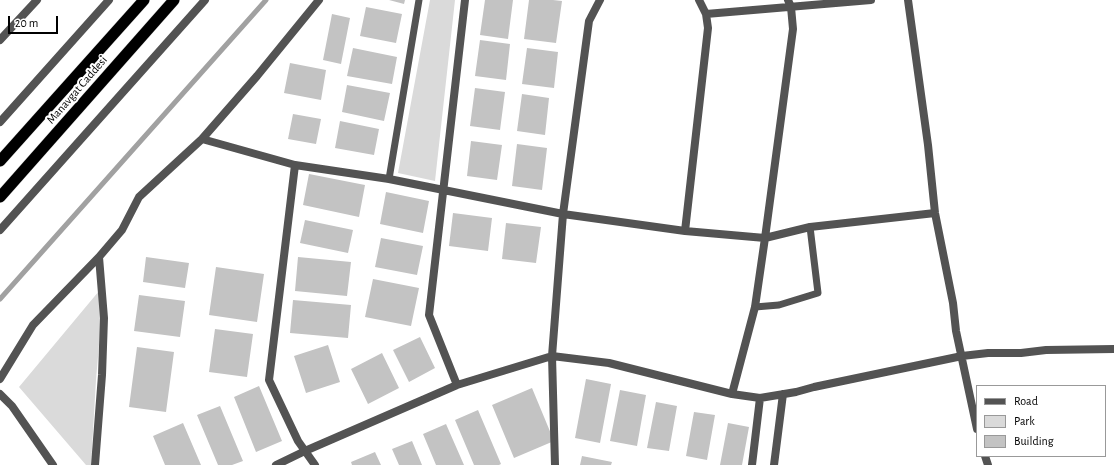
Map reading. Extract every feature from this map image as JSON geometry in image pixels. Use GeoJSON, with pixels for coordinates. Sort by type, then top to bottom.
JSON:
{"type":"FeatureCollection","features":[{"type":"Feature","properties":{"kind":"highway","name":"Manavgat Caddesi"},"geometry":{"type":"LineString","coordinates":[[0,161],[144,0]]}},
{"type":"Feature","properties":{"kind":"highway","name":"Manavgat Caddesi"},"geometry":{"type":"LineString","coordinates":[[0,197],[174,0]]}},
{"type":"Feature","properties":{"kind":"street"},"geometry":{"type":"LineString","coordinates":[[0,40],[37,0]]}},
{"type":"Feature","properties":{"kind":"street"},"geometry":{"type":"LineString","coordinates":[[0,122],[109,0]]}},
{"type":"Feature","properties":{"kind":"street"},"geometry":{"type":"LineString","coordinates":[[0,230],[205,0]]}},
{"type":"Feature","properties":{"kind":"street"},"geometry":{"type":"LineString","coordinates":[[0,379],[33,325],[122,230],[139,197],[202,139],[257,76],[319,0]]}},
{"type":"Feature","properties":{"kind":"street"},"geometry":{"type":"LineString","coordinates":[[457,385],[429,315],[465,0]]}},
{"type":"Feature","properties":{"kind":"street"},"geometry":{"type":"LineString","coordinates":[[556,465],[552,356],[563,214],[589,21],[600,0]]}},
{"type":"Feature","properties":{"kind":"street"},"geometry":{"type":"LineString","coordinates":[[685,231],[708,28],[706,14],[699,0]]}},
{"type":"Feature","properties":{"kind":"street"},"geometry":{"type":"LineString","coordinates":[[706,14],[790,3],[871,0]]}},
{"type":"Feature","properties":{"kind":"street"},"geometry":{"type":"LineString","coordinates":[[908,0],[928,145],[935,213],[953,303],[956,331],[976,425]]}},
{"type":"Feature","properties":{"kind":"street"},"geometry":{"type":"LineString","coordinates":[[732,394],[755,307],[793,29],[790,3]]}},
{"type":"Feature","properties":{"kind":"street"},"geometry":{"type":"LineString","coordinates":[[202,139],[295,165],[389,179],[563,214],[685,231],[765,238],[810,226],[935,213]]}},
{"type":"Feature","properties":{"kind":"street"},"geometry":{"type":"LineString","coordinates":[[295,165],[269,380],[298,441],[314,465]]}},
{"type":"Feature","properties":{"kind":"street"},"geometry":{"type":"LineString","coordinates":[[95,465],[102,375],[104,318],[99,256]]}},
{"type":"Feature","properties":{"kind":"street"},"geometry":{"type":"LineString","coordinates":[[276,465],[457,385],[552,356],[609,363],[732,394],[760,398],[935,360],[962,356],[988,353],[1021,353],[1046,350],[1114,349]]}},
{"type":"Feature","properties":{"kind":"street"},"geometry":{"type":"LineString","coordinates":[[0,394],[12,406],[53,465]]}},
{"type":"Feature","properties":{"kind":"street"},"geometry":{"type":"LineString","coordinates":[[774,465],[783,394]]}},
{"type":"Feature","properties":{"kind":"street"},"geometry":{"type":"LineString","coordinates":[[752,465],[760,398]]}},
{"type":"Feature","properties":{"kind":"lane"},"geometry":{"type":"LineString","coordinates":[[389,179],[419,0]]}},
{"type":"Feature","properties":{"kind":"lane"},"geometry":{"type":"LineString","coordinates":[[755,307],[779,305],[818,292],[810,226]]}},
{"type":"Feature","properties":{"kind":"green space"},"geometry":{"type":"Polygon","coordinates":[[[430,0],[455,0],[435,181],[398,173],[430,0]]]}},
{"type":"Feature","properties":{"kind":"green space"},"geometry":{"type":"Polygon","coordinates":[[[104,285],[91,465],[86,465],[19,387],[104,285]]]}},
{"type":"Feature","properties":{"kind":"building"},"geometry":{"type":"Polygon","coordinates":[[[389,0],[405,0],[404,4],[389,0]]]}},
{"type":"Feature","properties":{"kind":"building"},"geometry":{"type":"Polygon","coordinates":[[[485,0],[513,0],[508,39],[480,35],[485,0]]]}},
{"type":"Feature","properties":{"kind":"building"},"geometry":{"type":"Polygon","coordinates":[[[529,0],[562,1],[556,43],[524,39],[529,0]]]}},
{"type":"Feature","properties":{"kind":"building"},"geometry":{"type":"Polygon","coordinates":[[[366,7],[402,14],[396,43],[360,36],[366,7]]]}},
{"type":"Feature","properties":{"kind":"building"},"geometry":{"type":"Polygon","coordinates":[[[332,14],[350,18],[341,64],[323,60],[332,14]]]}},
{"type":"Feature","properties":{"kind":"building"},"geometry":{"type":"Polygon","coordinates":[[[480,40],[510,44],[506,80],[475,76],[480,40]]]}},
{"type":"Feature","properties":{"kind":"building"},"geometry":{"type":"Polygon","coordinates":[[[353,48],[397,57],[392,84],[347,76],[353,48]]]}},
{"type":"Feature","properties":{"kind":"building"},"geometry":{"type":"Polygon","coordinates":[[[527,48],[558,52],[554,88],[522,84],[527,48]]]}},
{"type":"Feature","properties":{"kind":"building"},"geometry":{"type":"Polygon","coordinates":[[[290,63],[326,70],[321,100],[284,93],[290,63]]]}},
{"type":"Feature","properties":{"kind":"building"},"geometry":{"type":"Polygon","coordinates":[[[347,85],[390,93],[384,121],[342,112],[347,85]]]}},
{"type":"Feature","properties":{"kind":"building"},"geometry":{"type":"Polygon","coordinates":[[[475,88],[505,92],[500,130],[470,126],[475,88]]]}},
{"type":"Feature","properties":{"kind":"building"},"geometry":{"type":"Polygon","coordinates":[[[522,94],[549,98],[545,135],[517,131],[522,94]]]}},
{"type":"Feature","properties":{"kind":"building"},"geometry":{"type":"Polygon","coordinates":[[[293,114],[321,119],[316,144],[288,139],[293,114]]]}},
{"type":"Feature","properties":{"kind":"building"},"geometry":{"type":"Polygon","coordinates":[[[340,121],[379,129],[374,155],[335,148],[340,121]]]}},
{"type":"Feature","properties":{"kind":"building"},"geometry":{"type":"Polygon","coordinates":[[[471,141],[502,145],[497,180],[467,176],[471,141]]]}},
{"type":"Feature","properties":{"kind":"building"},"geometry":{"type":"Polygon","coordinates":[[[517,144],[547,148],[542,190],[512,186],[517,144]]]}},
{"type":"Feature","properties":{"kind":"building"},"geometry":{"type":"Polygon","coordinates":[[[309,174],[365,185],[359,217],[303,205],[309,174]]]}},
{"type":"Feature","properties":{"kind":"building"},"geometry":{"type":"Polygon","coordinates":[[[386,192],[429,201],[423,233],[380,224],[386,192]]]}},
{"type":"Feature","properties":{"kind":"building"},"geometry":{"type":"Polygon","coordinates":[[[453,213],[492,218],[488,251],[449,246],[453,213]]]}},
{"type":"Feature","properties":{"kind":"building"},"geometry":{"type":"Polygon","coordinates":[[[305,220],[353,230],[348,253],[300,243],[305,220]]]}},
{"type":"Feature","properties":{"kind":"building"},"geometry":{"type":"Polygon","coordinates":[[[506,223],[541,227],[536,263],[502,259],[506,223]]]}},
{"type":"Feature","properties":{"kind":"building"},"geometry":{"type":"Polygon","coordinates":[[[381,238],[423,246],[417,275],[375,267],[381,238]]]}},
{"type":"Feature","properties":{"kind":"building"},"geometry":{"type":"Polygon","coordinates":[[[146,257],[189,263],[185,288],[143,282],[146,257]]]}},
{"type":"Feature","properties":{"kind":"building"},"geometry":{"type":"Polygon","coordinates":[[[298,257],[351,262],[347,296],[295,291],[298,257]]]}},
{"type":"Feature","properties":{"kind":"building"},"geometry":{"type":"Polygon","coordinates":[[[216,267],[264,274],[257,322],[209,315],[216,267]]]}},
{"type":"Feature","properties":{"kind":"building"},"geometry":{"type":"Polygon","coordinates":[[[373,279],[419,288],[411,326],[365,317],[373,279]]]}},
{"type":"Feature","properties":{"kind":"building"},"geometry":{"type":"Polygon","coordinates":[[[139,295],[185,301],[180,337],[134,331],[139,295]]]}},
{"type":"Feature","properties":{"kind":"building"},"geometry":{"type":"Polygon","coordinates":[[[293,300],[351,305],[348,338],[290,333],[293,300]]]}},
{"type":"Feature","properties":{"kind":"building"},"geometry":{"type":"Polygon","coordinates":[[[215,329],[253,334],[247,377],[209,372],[215,329]]]}},
{"type":"Feature","properties":{"kind":"building"},"geometry":{"type":"Polygon","coordinates":[[[420,337],[435,368],[409,382],[393,350],[420,337]]]}},
{"type":"Feature","properties":{"kind":"building"},"geometry":{"type":"Polygon","coordinates":[[[328,345],[340,382],[306,393],[294,356],[328,345]]]}},
{"type":"Feature","properties":{"kind":"building"},"geometry":{"type":"Polygon","coordinates":[[[137,347],[174,352],[166,412],[129,407],[137,347]]]}},
{"type":"Feature","properties":{"kind":"building"},"geometry":{"type":"Polygon","coordinates":[[[382,353],[399,388],[368,404],[351,369],[382,353]]]}},
{"type":"Feature","properties":{"kind":"building"},"geometry":{"type":"Polygon","coordinates":[[[586,379],[611,384],[600,443],[575,438],[586,379]]]}},
{"type":"Feature","properties":{"kind":"building"},"geometry":{"type":"Polygon","coordinates":[[[259,386],[282,441],[256,452],[234,397],[259,386]]]}},
{"type":"Feature","properties":{"kind":"building"},"geometry":{"type":"Polygon","coordinates":[[[532,388],[554,441],[514,458],[492,405],[532,388]]]}},
{"type":"Feature","properties":{"kind":"building"},"geometry":{"type":"Polygon","coordinates":[[[620,390],[646,395],[637,446],[610,441],[620,390]]]}},
{"type":"Feature","properties":{"kind":"building"},"geometry":{"type":"Polygon","coordinates":[[[656,402],[677,406],[669,451],[647,448],[656,402]]]}},
{"type":"Feature","properties":{"kind":"building"},"geometry":{"type":"Polygon","coordinates":[[[220,406],[243,461],[232,465],[218,465],[197,415],[220,406]]]}},
{"type":"Feature","properties":{"kind":"building"},"geometry":{"type":"Polygon","coordinates":[[[478,410],[501,464],[499,465],[474,465],[455,420],[478,410]]]}},
{"type":"Feature","properties":{"kind":"building"},"geometry":{"type":"Polygon","coordinates":[[[694,412],[715,415],[707,460],[686,456],[694,412]]]}},
{"type":"Feature","properties":{"kind":"building"},"geometry":{"type":"Polygon","coordinates":[[[183,423],[201,465],[165,465],[153,436],[183,423]]]}},
{"type":"Feature","properties":{"kind":"building"},"geometry":{"type":"Polygon","coordinates":[[[728,423],[749,427],[742,465],[720,465],[728,423]]]}},
{"type":"Feature","properties":{"kind":"building"},"geometry":{"type":"Polygon","coordinates":[[[446,424],[464,465],[436,465],[423,434],[446,424]]]}},
{"type":"Feature","properties":{"kind":"building"},"geometry":{"type":"Polygon","coordinates":[[[412,441],[422,465],[399,465],[392,449],[412,441]]]}},
{"type":"Feature","properties":{"kind":"building"},"geometry":{"type":"Polygon","coordinates":[[[375,452],[381,465],[352,465],[351,462],[375,452]]]}},
{"type":"Feature","properties":{"kind":"building"},"geometry":{"type":"Polygon","coordinates":[[[582,456],[612,462],[611,465],[580,465],[582,456]]]}},
{"type":"Feature","properties":{"kind":"waterway"},"geometry":{"type":"LineString","coordinates":[[0,299],[266,0]]}}]}
